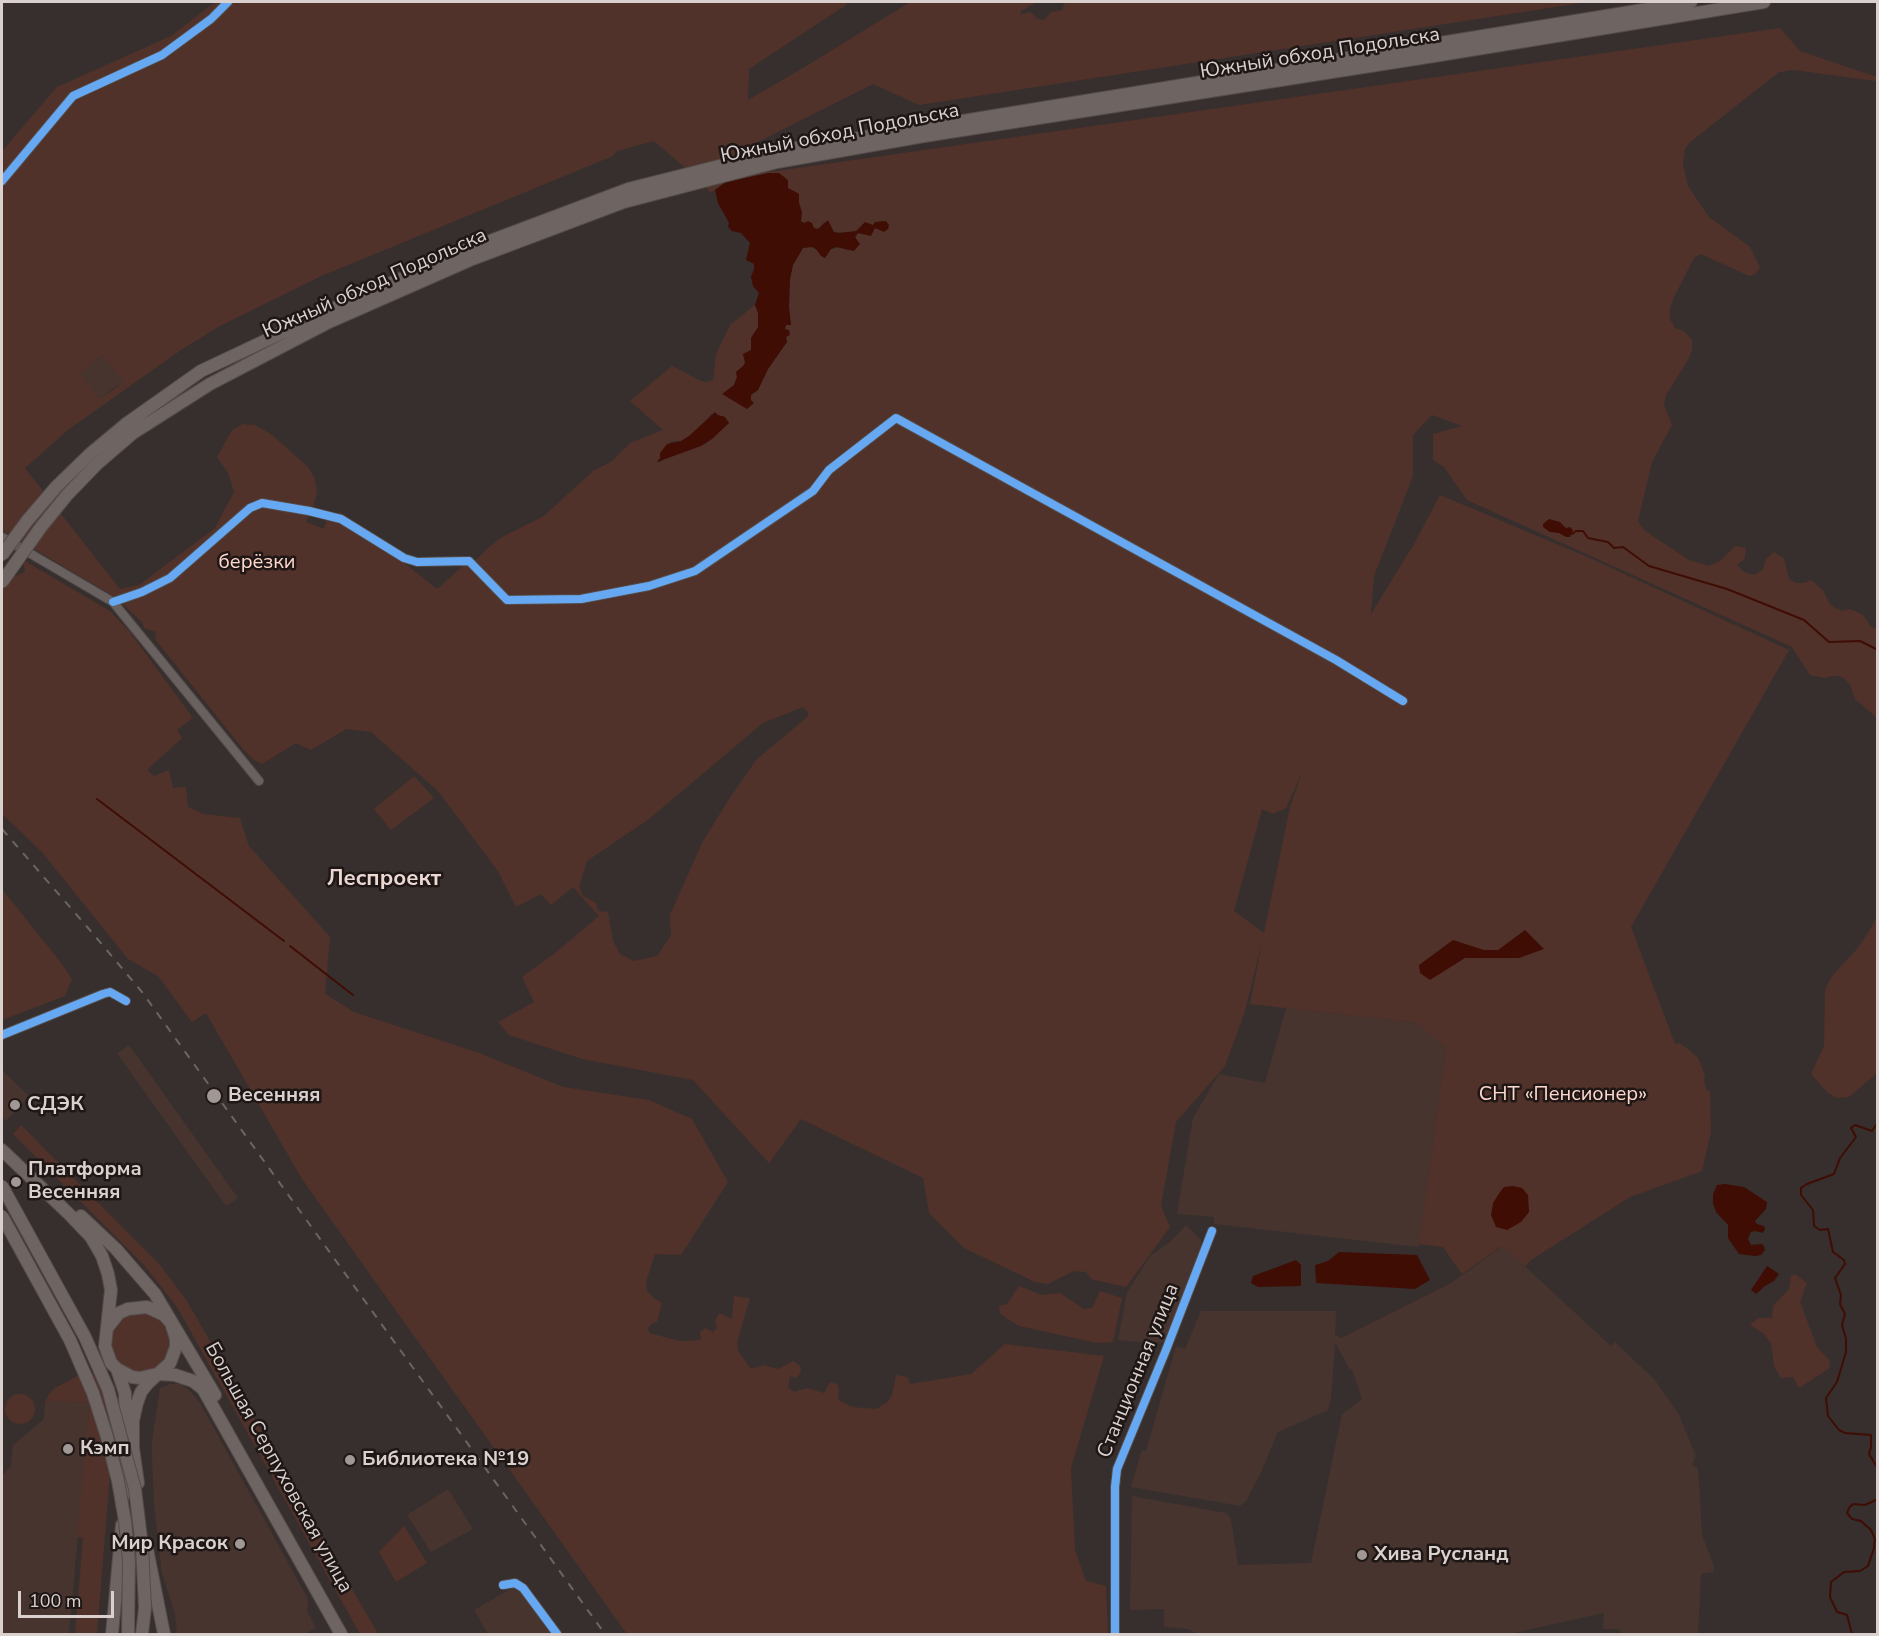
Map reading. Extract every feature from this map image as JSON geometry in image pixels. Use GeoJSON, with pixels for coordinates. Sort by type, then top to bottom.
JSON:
{"type":"FeatureCollection","features":[{"type":"Feature","properties":{"kind":"main road","name":"Южный обход Подольска"},"geometry":{"type":"LineString","coordinates":[[2,555],[56,487],[90,454],[129,428],[201,370],[466,250],[628,189],[779,151],[1691,2]]}},
{"type":"Feature","properties":{"kind":"main road","name":"Южный обход Подольска"},"geometry":{"type":"LineString","coordinates":[[2,582],[41,526],[129,428],[329,322],[470,260],[624,202],[777,162],[924,136],[1764,2]]}},
{"type":"Feature","properties":{"kind":"main road","name":"Большая Серпуховская улица"},"geometry":{"type":"LineString","coordinates":[[2,1141],[116,1249],[155,1294],[350,1635]]}},
{"type":"Feature","properties":{"kind":"main road"},"geometry":{"type":"LineString","coordinates":[[2,1150],[91,1238],[102,1256],[111,1290],[108,1328],[105,1337],[107,1355],[117,1369],[125,1393],[129,1443],[147,1554],[164,1635]]}},
{"type":"Feature","properties":{"kind":"main road"},"geometry":{"type":"LineString","coordinates":[[2,1186],[85,1336],[108,1389],[135,1489],[142,1546],[144,1608],[142,1635]]}},
{"type":"Feature","properties":{"kind":"main road"},"geometry":{"type":"LineString","coordinates":[[2,1216],[70,1340],[93,1393],[107,1437],[125,1521],[129,1561],[128,1635]]}},
{"type":"Feature","properties":{"kind":"main road"},"geometry":{"type":"LineString","coordinates":[[108,1328],[119,1313],[137,1306],[156,1310],[171,1323],[176,1338],[174,1355],[164,1369],[141,1392],[133,1421],[129,1443],[114,1635]]}},
{"type":"Feature","properties":{"kind":"main road"},"geometry":{"type":"LineString","coordinates":[[117,1369],[124,1374],[141,1378],[157,1374]]}},
{"type":"Feature","properties":{"kind":"main road","name":"Большая Серпуховская улица"},"geometry":{"type":"LineString","coordinates":[[157,1374],[184,1377],[203,1389],[341,1635]]}},
{"type":"Feature","properties":{"kind":"main road"},"geometry":{"type":"LineString","coordinates":[[114,1635],[119,1617],[133,1608],[140,1607],[155,1616],[158,1635]]}},
{"type":"Feature","properties":{"kind":"street"},"geometry":{"type":"LineString","coordinates":[[2,181],[73,96],[162,55],[211,19],[228,2]]}},
{"type":"Feature","properties":{"kind":"street"},"geometry":{"type":"LineString","coordinates":[[113,602],[142,592],[170,578],[250,508],[262,503],[341,519],[404,558],[417,562],[469,561],[507,600],[581,599],[649,586],[695,571],[803,498],[813,491],[829,470],[896,418],[1336,660],[1403,701]]}},
{"type":"Feature","properties":{"kind":"street"},"geometry":{"type":"LineString","coordinates":[[2,537],[113,602],[259,782]]}},
{"type":"Feature","properties":{"kind":"street"},"geometry":{"type":"LineString","coordinates":[[2,1035],[110,992],[126,1001]]}},
{"type":"Feature","properties":{"kind":"street","name":"Станционная улица"},"geometry":{"type":"LineString","coordinates":[[1114,1635],[1114,1487],[1117,1469],[1212,1231]]}},
{"type":"Feature","properties":{"kind":"street"},"geometry":{"type":"LineString","coordinates":[[503,1585],[515,1584],[523,1588],[557,1635]]}},
{"type":"Feature","properties":{"kind":"shaded area"},"geometry":{"type":"Polygon","coordinates":[[[779,173],[788,180],[788,188],[799,194],[801,221],[812,223],[814,228],[818,229],[828,220],[834,232],[839,233],[856,231],[865,222],[873,225],[875,222],[886,221],[889,225],[884,232],[875,228],[871,236],[858,233],[855,237],[860,244],[854,251],[836,247],[831,249],[825,258],[812,247],[803,248],[793,265],[790,279],[791,325],[786,325],[785,329],[789,330],[790,335],[786,337],[787,342],[768,369],[758,390],[751,395],[754,403],[747,409],[722,394],[734,385],[736,372],[745,363],[743,354],[751,350],[751,338],[758,327],[758,313],[755,305],[759,293],[753,286],[751,277],[754,264],[746,260],[750,243],[741,233],[732,231],[728,227],[729,223],[718,203],[715,190],[726,182],[779,173]]]}},
{"type":"Feature","properties":{"kind":"shaded area"},"geometry":{"type":"Polygon","coordinates":[[[102,355],[125,382],[100,399],[79,374],[102,355]]]}},
{"type":"Feature","properties":{"kind":"shaded area"},"geometry":{"type":"Polygon","coordinates":[[[715,412],[725,417],[729,423],[712,439],[701,446],[657,462],[667,444],[681,441],[689,436],[715,412]]]}},
{"type":"Feature","properties":{"kind":"shaded area"},"geometry":{"type":"Polygon","coordinates":[[[1549,519],[1560,522],[1566,528],[1570,527],[1573,530],[1570,537],[1550,532],[1543,527],[1549,519]]]}},
{"type":"Feature","properties":{"kind":"shaded area"},"geometry":{"type":"Polygon","coordinates":[[[1525,930],[1544,949],[1519,958],[1465,958],[1430,980],[1420,973],[1419,965],[1453,940],[1484,950],[1498,950],[1525,930]]]}},
{"type":"Feature","properties":{"kind":"shaded area"},"geometry":{"type":"Polygon","coordinates":[[[1286,1008],[1417,1023],[1446,1048],[1419,1247],[1214,1224],[1214,1217],[1177,1214],[1193,1118],[1219,1074],[1265,1083],[1286,1008]]]}},
{"type":"Feature","properties":{"kind":"shaded area"},"geometry":{"type":"Polygon","coordinates":[[[129,1045],[238,1198],[226,1206],[117,1053],[129,1045]]]}},
{"type":"Feature","properties":{"kind":"shaded area"},"geometry":{"type":"Polygon","coordinates":[[[2,1070],[29,1096],[6,1121],[2,1117],[2,1070]]]}},
{"type":"Feature","properties":{"kind":"shaded area"},"geometry":{"type":"Polygon","coordinates":[[[1717,1185],[1744,1187],[1767,1202],[1766,1209],[1755,1221],[1764,1226],[1763,1233],[1751,1232],[1748,1239],[1751,1245],[1762,1244],[1764,1246],[1765,1250],[1761,1255],[1739,1254],[1728,1238],[1728,1225],[1716,1212],[1713,1204],[1713,1194],[1717,1185]]]}},
{"type":"Feature","properties":{"kind":"shaded area"},"geometry":{"type":"Polygon","coordinates":[[[1504,1187],[1522,1188],[1528,1195],[1529,1212],[1521,1222],[1507,1230],[1496,1227],[1491,1215],[1493,1203],[1500,1192],[1504,1187]]]}},
{"type":"Feature","properties":{"kind":"shaded area"},"geometry":{"type":"Polygon","coordinates":[[[1186,1225],[1201,1240],[1201,1255],[1169,1337],[1164,1342],[1151,1343],[1118,1340],[1127,1293],[1150,1256],[1170,1242],[1186,1225]]]}},
{"type":"Feature","properties":{"kind":"shaded area"},"geometry":{"type":"Polygon","coordinates":[[[1503,1246],[1611,1346],[1615,1342],[1655,1380],[1679,1415],[1696,1456],[1692,1465],[1698,1468],[1702,1535],[1713,1563],[1714,1572],[1701,1574],[1698,1634],[1623,1634],[1619,1629],[1603,1629],[1604,1613],[1509,1634],[1197,1634],[1189,1629],[1164,1627],[1164,1609],[1130,1610],[1132,1496],[1226,1513],[1231,1519],[1238,1565],[1311,1563],[1342,1414],[1362,1399],[1352,1369],[1350,1370],[1335,1344],[1331,1399],[1328,1410],[1278,1432],[1261,1472],[1246,1501],[1240,1506],[1131,1487],[1142,1450],[1146,1451],[1176,1346],[1185,1349],[1201,1311],[1336,1311],[1335,1335],[1341,1338],[1451,1283],[1503,1246]]]}},
{"type":"Feature","properties":{"kind":"shaded area"},"geometry":{"type":"Polygon","coordinates":[[[1339,1252],[1417,1255],[1430,1280],[1415,1289],[1316,1283],[1315,1265],[1328,1261],[1339,1252]]]}},
{"type":"Feature","properties":{"kind":"shaded area"},"geometry":{"type":"Polygon","coordinates":[[[1296,1260],[1301,1265],[1301,1286],[1258,1287],[1251,1283],[1253,1276],[1296,1260]]]}},
{"type":"Feature","properties":{"kind":"shaded area"},"geometry":{"type":"Polygon","coordinates":[[[1767,1266],[1779,1274],[1774,1281],[1756,1294],[1751,1290],[1767,1266]]]}},
{"type":"Feature","properties":{"kind":"shaded area"},"geometry":{"type":"Polygon","coordinates":[[[170,1384],[180,1384],[188,1389],[200,1403],[308,1599],[307,1611],[316,1628],[305,1634],[177,1634],[175,1614],[162,1573],[154,1505],[152,1457],[152,1441],[160,1388],[170,1384]]]}},
{"type":"Feature","properties":{"kind":"shaded area"},"geometry":{"type":"Polygon","coordinates":[[[56,1401],[90,1403],[69,1634],[2,1634],[2,1476],[11,1466],[13,1445],[44,1419],[45,1403],[56,1401]]]}},
{"type":"Feature","properties":{"kind":"shaded area"},"geometry":{"type":"Polygon","coordinates":[[[448,1489],[473,1529],[431,1552],[407,1515],[448,1489]]]}},
{"type":"Feature","properties":{"kind":"shaded area"},"geometry":{"type":"Polygon","coordinates":[[[516,1586],[530,1599],[555,1634],[488,1634],[474,1610],[516,1586]]]}},
{"type":"Feature","properties":{"kind":"green space"},"geometry":{"type":"Polygon","coordinates":[[[215,2],[847,2],[846,5],[749,69],[748,100],[910,2],[1037,2],[1021,11],[1020,15],[1030,12],[1038,19],[1044,20],[1051,12],[1062,10],[1065,2],[1588,2],[919,105],[873,84],[758,142],[770,172],[1780,28],[1800,51],[1877,77],[1875,81],[1794,70],[1779,72],[1689,143],[1685,149],[1683,164],[1688,186],[1709,217],[1750,247],[1760,267],[1756,274],[1749,276],[1701,254],[1694,258],[1673,299],[1670,319],[1675,328],[1685,332],[1692,340],[1692,350],[1666,395],[1664,405],[1672,425],[1652,462],[1638,521],[1644,530],[1689,560],[1709,566],[1720,561],[1735,546],[1746,548],[1745,558],[1737,565],[1744,572],[1755,575],[1763,569],[1766,559],[1774,552],[1784,558],[1789,579],[1796,583],[1811,580],[1823,590],[1829,603],[1835,608],[1842,611],[1850,609],[1863,615],[1871,627],[1877,628],[1877,718],[1855,699],[1845,679],[1839,676],[1825,678],[1810,675],[1792,647],[1467,500],[1444,467],[1433,460],[1433,434],[1462,426],[1432,415],[1413,435],[1413,476],[1374,576],[1371,614],[1414,544],[1440,495],[1592,559],[1789,650],[1631,927],[1675,1044],[1679,1043],[1698,1058],[1705,1075],[1706,1090],[1710,1091],[1711,1132],[1702,1171],[1630,1197],[1525,1266],[1502,1246],[1462,1274],[1443,1247],[1419,1244],[1446,1048],[1417,1023],[1250,1004],[1263,937],[1245,1011],[1225,1066],[1176,1122],[1161,1206],[1170,1227],[1126,1287],[1091,1279],[1086,1272],[1074,1271],[1048,1284],[1035,1282],[964,1248],[929,1213],[923,1178],[801,1119],[769,1163],[693,1080],[582,1059],[509,1035],[498,1022],[534,1002],[522,977],[599,916],[573,887],[551,905],[541,894],[516,907],[498,871],[438,791],[371,732],[346,729],[311,750],[296,743],[262,764],[254,760],[155,639],[156,632],[144,628],[142,622],[115,597],[2,530],[2,151],[57,87],[171,36],[215,2]],[[654,141],[617,151],[613,156],[319,277],[220,326],[184,348],[69,429],[25,468],[120,589],[139,585],[215,528],[234,492],[228,473],[217,457],[232,430],[243,424],[255,425],[271,434],[308,467],[315,479],[317,492],[312,511],[306,522],[324,529],[328,517],[340,512],[437,589],[462,567],[474,562],[502,537],[544,516],[593,471],[611,462],[630,443],[663,430],[630,401],[672,366],[701,381],[713,380],[716,354],[730,325],[755,305],[758,313],[758,327],[751,338],[751,351],[743,354],[745,363],[736,372],[734,385],[723,394],[751,400],[751,395],[758,390],[768,369],[787,342],[785,329],[786,325],[791,325],[790,279],[793,265],[803,248],[812,247],[819,252],[841,247],[849,251],[858,233],[866,235],[875,228],[880,229],[886,221],[875,222],[873,226],[852,233],[834,232],[824,222],[818,229],[813,228],[801,221],[799,194],[788,188],[779,173],[726,182],[710,193],[705,185],[654,141]],[[102,355],[80,374],[100,399],[124,382],[102,355]],[[711,414],[705,422],[681,441],[671,441],[657,462],[705,444],[729,423],[725,417],[711,414]],[[803,707],[763,723],[649,819],[587,861],[579,887],[583,896],[596,903],[598,911],[608,912],[613,941],[620,954],[634,961],[657,956],[671,935],[670,915],[702,843],[756,760],[809,713],[803,707]],[[1303,770],[1286,808],[1273,814],[1262,809],[1234,911],[1264,933],[1290,807],[1303,770]]]}},
{"type":"Feature","properties":{"kind":"green space"},"geometry":{"type":"Polygon","coordinates":[[[23,560],[110,611],[129,631],[193,718],[177,730],[182,738],[147,770],[154,776],[169,770],[173,788],[186,787],[188,807],[203,814],[240,818],[249,846],[330,937],[325,994],[354,1012],[479,1053],[563,1087],[649,1100],[692,1119],[728,1182],[681,1255],[655,1254],[646,1282],[647,1291],[662,1303],[657,1322],[648,1328],[649,1333],[680,1341],[701,1340],[700,1332],[705,1328],[713,1332],[717,1328],[715,1321],[719,1313],[732,1319],[734,1296],[750,1298],[737,1342],[738,1351],[751,1369],[763,1365],[778,1369],[793,1361],[801,1369],[796,1378],[790,1376],[788,1387],[794,1392],[807,1388],[824,1393],[830,1382],[837,1384],[838,1400],[852,1407],[876,1409],[888,1402],[892,1395],[896,1375],[908,1377],[910,1384],[971,1374],[1005,1344],[1104,1356],[1071,1468],[1075,1550],[1086,1581],[1106,1586],[1108,1634],[627,1634],[302,1179],[206,1013],[192,1022],[158,976],[128,959],[41,851],[2,814],[2,582],[25,572],[23,560]]]}},
{"type":"Feature","properties":{"kind":"green space"},"geometry":{"type":"Polygon","coordinates":[[[414,776],[434,798],[391,830],[374,809],[414,776]]]}},
{"type":"Feature","properties":{"kind":"green space"},"geometry":{"type":"Polygon","coordinates":[[[2,889],[72,979],[65,996],[2,1020],[2,889]]]}},
{"type":"Feature","properties":{"kind":"green space"},"geometry":{"type":"Polygon","coordinates":[[[1877,911],[1877,1068],[1875,1075],[1849,1097],[1837,1098],[1828,1093],[1811,1074],[1824,1046],[1825,990],[1832,976],[1857,949],[1868,933],[1877,911]]]}},
{"type":"Feature","properties":{"kind":"green space"},"geometry":{"type":"Polygon","coordinates":[[[21,1125],[160,1265],[187,1301],[378,1634],[360,1634],[177,1307],[144,1265],[13,1134],[21,1125]]]}},
{"type":"Feature","properties":{"kind":"green space"},"geometry":{"type":"Polygon","coordinates":[[[1795,1274],[1807,1283],[1800,1302],[1817,1347],[1829,1360],[1830,1368],[1799,1388],[1793,1377],[1781,1378],[1774,1366],[1771,1343],[1763,1333],[1750,1325],[1758,1318],[1772,1318],[1773,1306],[1789,1289],[1791,1276],[1795,1274]]]}},
{"type":"Feature","properties":{"kind":"green space"},"geometry":{"type":"Polygon","coordinates":[[[1019,1286],[1042,1295],[1060,1293],[1084,1309],[1092,1308],[1100,1291],[1122,1298],[1113,1342],[1097,1343],[1019,1326],[1000,1314],[999,1306],[1007,1304],[1019,1286]]]}},
{"type":"Feature","properties":{"kind":"green space"},"geometry":{"type":"Polygon","coordinates":[[[134,1312],[146,1312],[157,1317],[165,1325],[170,1342],[168,1354],[157,1367],[146,1372],[134,1372],[123,1367],[115,1359],[110,1348],[110,1336],[115,1325],[123,1317],[134,1312]]]}},
{"type":"Feature","properties":{"kind":"green space"},"geometry":{"type":"Polygon","coordinates":[[[89,1372],[97,1374],[116,1400],[97,1634],[75,1634],[83,1538],[77,1537],[90,1403],[56,1401],[45,1403],[55,1388],[89,1372]]]}},
{"type":"Feature","properties":{"kind":"green space"},"geometry":{"type":"Polygon","coordinates":[[[20,1394],[30,1399],[35,1409],[30,1419],[20,1424],[10,1419],[5,1409],[10,1399],[20,1394]]]}},
{"type":"Feature","properties":{"kind":"green space"},"geometry":{"type":"Polygon","coordinates":[[[404,1526],[427,1563],[396,1582],[379,1552],[404,1526]]]}},
{"type":"Feature","properties":{"kind":"waterway"},"geometry":{"type":"LineString","coordinates":[[1572,534],[1576,531],[1583,531],[1588,538],[1608,542],[1614,548],[1623,547],[1649,566],[1727,589],[1804,620],[1829,642],[1860,641],[1878,650]]}},
{"type":"Feature","properties":{"kind":"waterway"},"geometry":{"type":"LineString","coordinates":[[97,799],[284,941]]}},
{"type":"Feature","properties":{"kind":"waterway"},"geometry":{"type":"LineString","coordinates":[[290,946],[353,995]]}},
{"type":"Feature","properties":{"kind":"waterway"},"geometry":{"type":"LineString","coordinates":[[1878,1122],[1872,1131],[1855,1125],[1851,1128],[1856,1137],[1840,1158],[1834,1174],[1801,1188],[1801,1195],[1813,1210],[1814,1226],[1820,1230],[1828,1229],[1833,1252],[1844,1260],[1845,1264],[1835,1278],[1841,1295],[1840,1304],[1845,1314],[1842,1325],[1846,1339],[1846,1352],[1837,1382],[1826,1398],[1828,1416],[1839,1430],[1845,1433],[1871,1435],[1869,1454],[1877,1467],[1878,1476]]}},
{"type":"Feature","properties":{"kind":"waterway"},"geometry":{"type":"LineString","coordinates":[[1852,1634],[1847,1615],[1837,1612],[1830,1597],[1831,1582],[1844,1572],[1860,1571],[1868,1566],[1875,1539],[1871,1530],[1861,1521],[1852,1519],[1847,1513],[1853,1504],[1865,1505],[1878,1499]]}},
{"type":"Feature","properties":{"kind":"railway"},"geometry":{"type":"LineString","coordinates":[[2,829],[142,992],[605,1634]]}},
{"type":"Feature","properties":{"kind":"cycle path"},"geometry":{"type":"LineString","coordinates":[[2,181],[73,96],[162,55],[211,19],[228,2]]}},
{"type":"Feature","properties":{"kind":"cycle path"},"geometry":{"type":"LineString","coordinates":[[113,602],[142,592],[170,578],[250,508],[262,503],[341,519],[404,558],[417,562],[469,561],[507,600],[581,599],[649,586],[695,571],[813,491],[829,470],[896,418],[1336,660],[1403,701]]}},
{"type":"Feature","properties":{"kind":"cycle path"},"geometry":{"type":"LineString","coordinates":[[2,1035],[110,992],[126,1001]]}},
{"type":"Feature","properties":{"kind":"cycle path"},"geometry":{"type":"LineString","coordinates":[[1115,1634],[1117,1469],[1212,1231]]}},
{"type":"Feature","properties":{"kind":"cycle path"},"geometry":{"type":"LineString","coordinates":[[503,1585],[515,1583],[523,1588],[557,1634]]}},
{"type":"Feature","properties":{"kind":"place","name":"Весенняя"},"geometry":{"type":"Point","coordinates":[214,1096]}},
{"type":"Feature","properties":{"kind":"place","name":"СДЭК"},"geometry":{"type":"Point","coordinates":[15,1105]}},
{"type":"Feature","properties":{"kind":"place","name":"Платформа Весенняя"},"geometry":{"type":"Point","coordinates":[16,1182]}},
{"type":"Feature","properties":{"kind":"place","name":"Кэмп"},"geometry":{"type":"Point","coordinates":[68,1449]}},
{"type":"Feature","properties":{"kind":"place","name":"Библиотека №19"},"geometry":{"type":"Point","coordinates":[350,1460]}},
{"type":"Feature","properties":{"kind":"place","name":"Мир Красок"},"geometry":{"type":"Point","coordinates":[240,1544]}},
{"type":"Feature","properties":{"kind":"place","name":"Хива Русланд"},"geometry":{"type":"Point","coordinates":[1362,1555]}},
{"type":"Feature","properties":{"kind":"district","name":"Леспроект"},"geometry":{"type":"Point","coordinates":[384,880]}},
{"type":"Feature","properties":{"kind":"park label","name":"берёзки"},"geometry":{"type":"Point","coordinates":[257,563]}},
{"type":"Feature","properties":{"kind":"park label","name":"СНТ «Пенсионер»"},"geometry":{"type":"Point","coordinates":[1563,1095]}}]}
